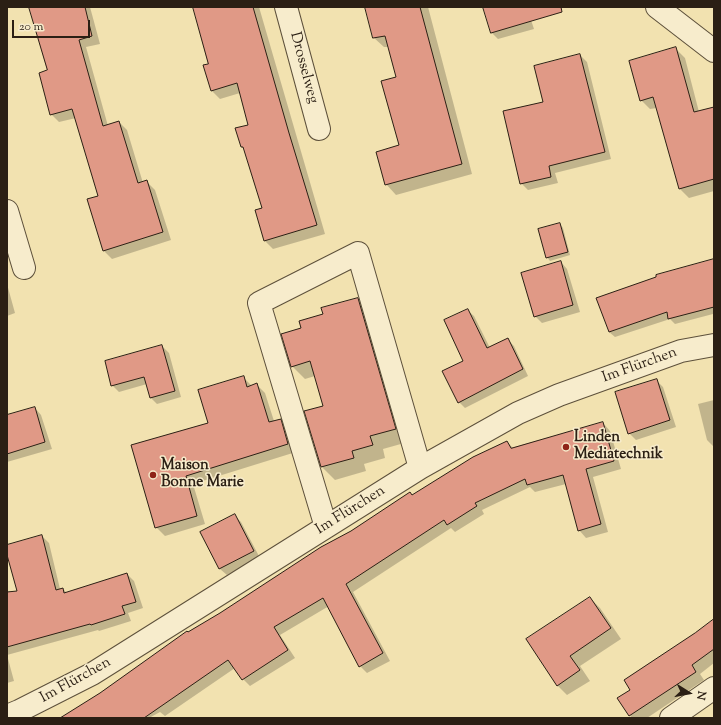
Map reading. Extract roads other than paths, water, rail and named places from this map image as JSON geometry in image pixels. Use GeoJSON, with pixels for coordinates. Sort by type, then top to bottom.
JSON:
{"type":"FeatureCollection","features":[{"type":"Feature","properties":{"kind":"street","name":"Drosselweg"},"geometry":{"type":"LineString","coordinates":[[286,7],[319,129]]}},
{"type":"Feature","properties":{"kind":"street"},"geometry":{"type":"LineString","coordinates":[[657,7],[714,51]]}},
{"type":"Feature","properties":{"kind":"street"},"geometry":{"type":"LineString","coordinates":[[7,211],[24,268]]}},
{"type":"Feature","properties":{"kind":"street"},"geometry":{"type":"LineString","coordinates":[[326,527],[259,303],[358,253],[420,468]]}},
{"type":"Feature","properties":{"kind":"street","name":"Im Flürchen"},"geometry":{"type":"LineString","coordinates":[[7,716],[92,674],[420,468],[518,414],[559,395],[680,351],[714,345]]}},
{"type":"Feature","properties":{"kind":"street"},"geometry":{"type":"LineString","coordinates":[[671,718],[714,688]]}},
{"type":"Feature","properties":{"kind":"place","name":"Linden Mediatechnik"},"geometry":{"type":"Point","coordinates":[566,447]}},
{"type":"Feature","properties":{"kind":"place","name":"Maison Bonne Marie"},"geometry":{"type":"Point","coordinates":[153,475]}}]}
